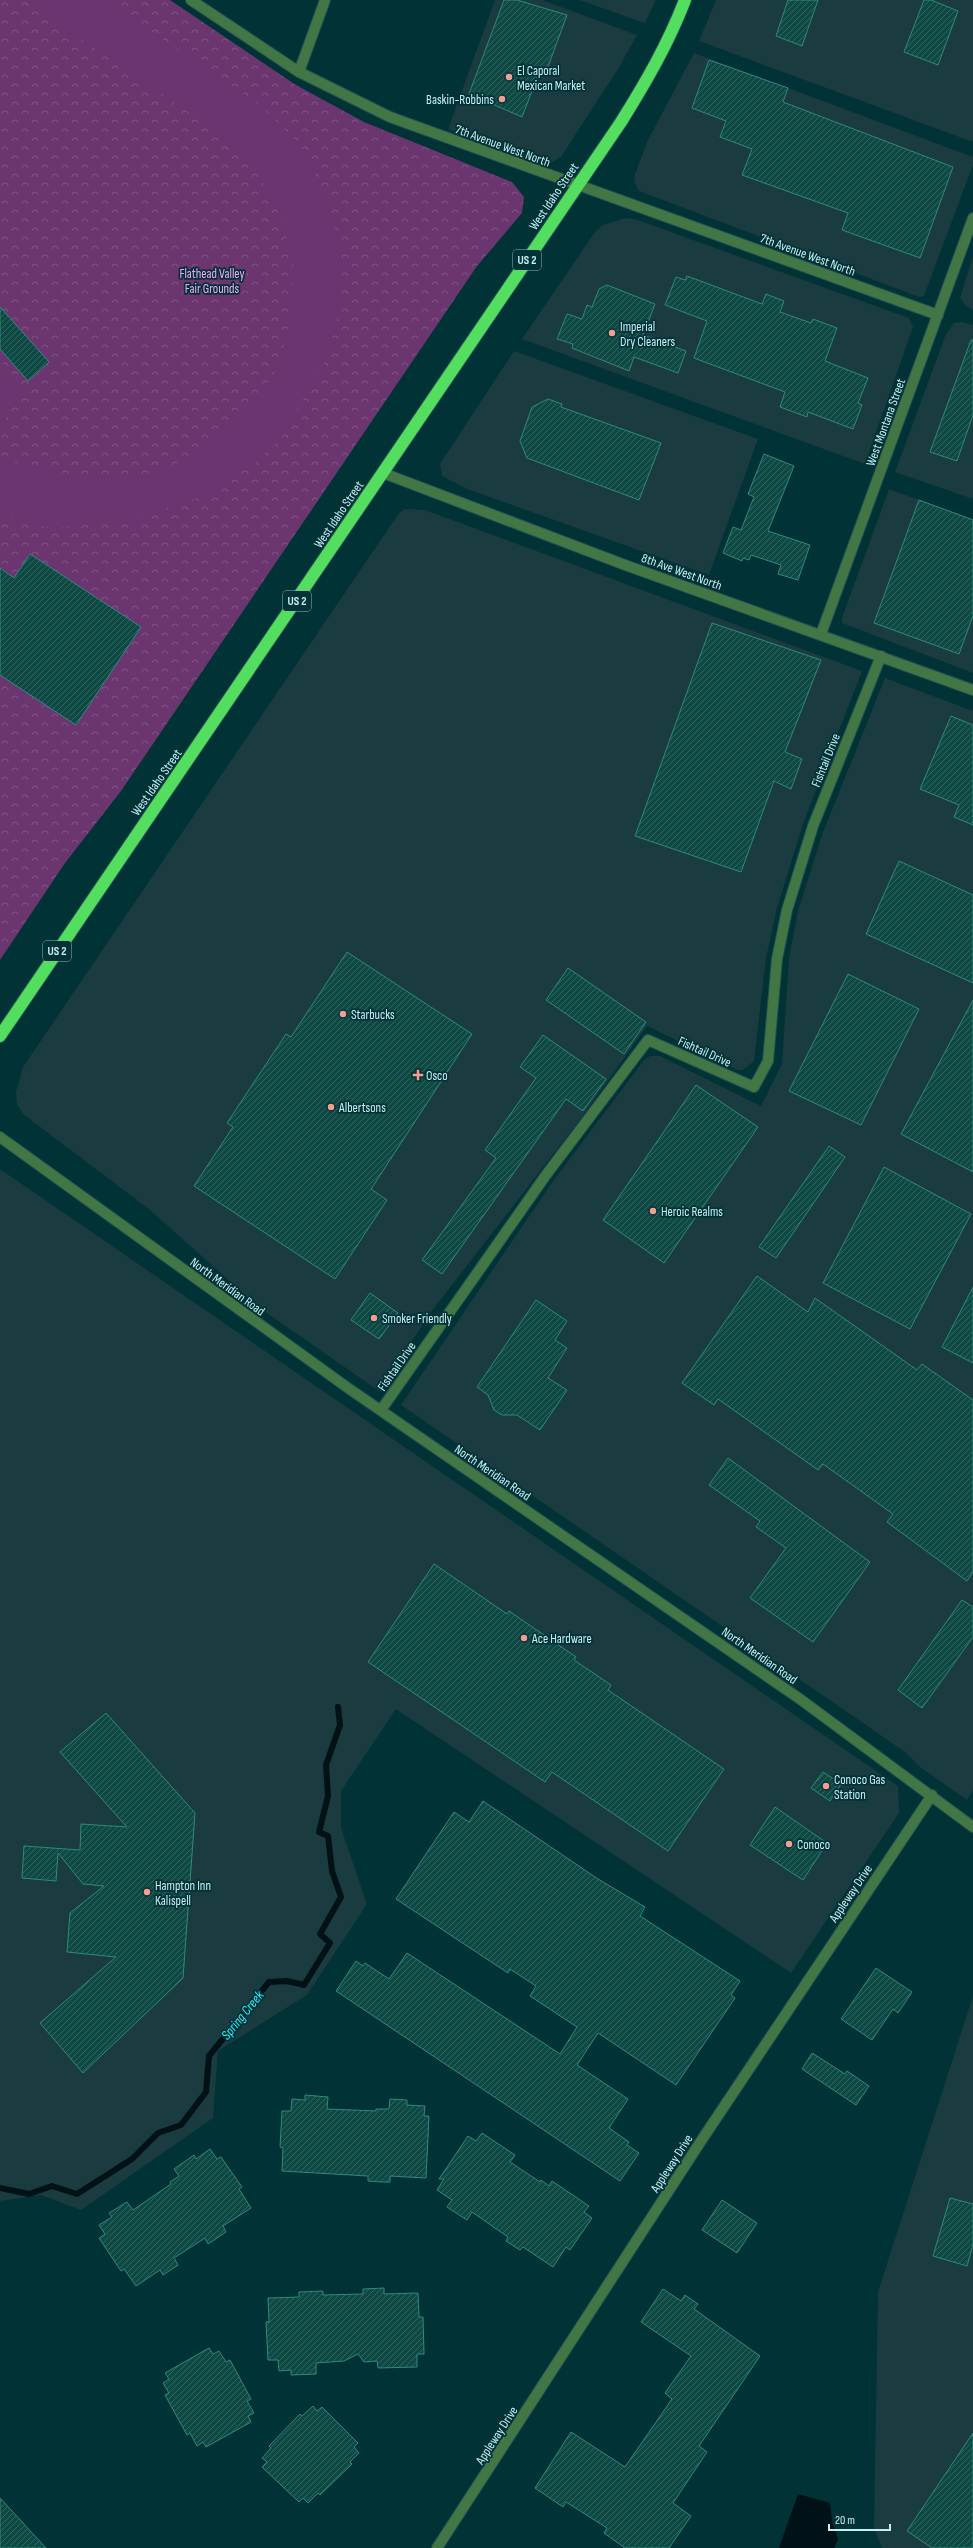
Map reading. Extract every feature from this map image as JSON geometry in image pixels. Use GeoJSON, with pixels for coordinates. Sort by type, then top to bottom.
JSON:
{"type":"FeatureCollection","features":[{"type":"Feature","properties":{"kind":"highway","name":"West Idaho Street"},"geometry":{"type":"LineString","coordinates":[[0,1036],[384,473],[649,77],[668,42],[685,0]]}},
{"type":"Feature","properties":{"kind":"street","name":"7th Avenue West North"},"geometry":{"type":"LineString","coordinates":[[192,0],[299,72],[390,116],[938,315]]}},
{"type":"Feature","properties":{"kind":"street"},"geometry":{"type":"LineString","coordinates":[[299,72],[325,0]]}},
{"type":"Feature","properties":{"kind":"street","name":"West Montana Street"},"geometry":{"type":"LineString","coordinates":[[822,634],[973,218]]}},
{"type":"Feature","properties":{"kind":"street","name":"8th Ave West North"},"geometry":{"type":"LineString","coordinates":[[384,473],[625,565],[822,634],[973,690]]}},
{"type":"Feature","properties":{"kind":"street","name":"Fishtail Drive"},"geometry":{"type":"LineString","coordinates":[[381,1410],[546,1175],[648,1040],[754,1087],[768,1062],[777,959],[787,910],[813,826],[880,656]]}},
{"type":"Feature","properties":{"kind":"street","name":"North Meridian Road"},"geometry":{"type":"LineString","coordinates":[[0,1137],[381,1410],[787,1690],[973,1827]]}},
{"type":"Feature","properties":{"kind":"street","name":"Appleway Drive"},"geometry":{"type":"LineString","coordinates":[[438,2548],[701,2141],[932,1796]]}},
{"type":"Feature","properties":{"kind":"shaded area"},"geometry":{"type":"Polygon","coordinates":[[[495,0],[542,0],[637,35],[618,69],[561,157],[549,164],[536,163],[448,129],[495,0]]]}},
{"type":"Feature","properties":{"kind":"shaded area"},"geometry":{"type":"Polygon","coordinates":[[[579,0],[656,0],[645,23],[579,0]]]}},
{"type":"Feature","properties":{"kind":"shaded area"},"geometry":{"type":"Polygon","coordinates":[[[716,0],[973,0],[973,142],[699,41],[716,0]]]}},
{"type":"Feature","properties":{"kind":"shaded area"},"geometry":{"type":"Polygon","coordinates":[[[694,53],[973,157],[973,165],[924,296],[919,297],[639,191],[634,181],[635,174],[647,142],[694,53]]]}},
{"type":"Feature","properties":{"kind":"shaded area"},"geometry":{"type":"Polygon","coordinates":[[[625,218],[635,219],[909,318],[913,327],[865,464],[522,339],[595,232],[603,225],[625,218]]]}},
{"type":"Feature","properties":{"kind":"shaded area"},"geometry":{"type":"Polygon","coordinates":[[[973,256],[973,310],[966,306],[960,298],[973,256]]]}},
{"type":"Feature","properties":{"kind":"shaded area"},"geometry":{"type":"Polygon","coordinates":[[[961,322],[973,325],[973,499],[895,472],[946,334],[954,323],[961,322]]]}},
{"type":"Feature","properties":{"kind":"shaded area"},"geometry":{"type":"Polygon","coordinates":[[[514,351],[758,439],[709,575],[467,489],[442,476],[440,464],[514,351]]]}},
{"type":"Feature","properties":{"kind":"shaded area"},"geometry":{"type":"Polygon","coordinates":[[[889,489],[973,519],[973,673],[842,623],[842,618],[889,489]]]}},
{"type":"Feature","properties":{"kind":"shaded area"},"geometry":{"type":"Polygon","coordinates":[[[405,509],[425,510],[862,671],[803,824],[777,908],[766,958],[754,1061],[743,1070],[738,1070],[647,1026],[582,1117],[431,1312],[379,1391],[261,1309],[150,1210],[23,1114],[17,1104],[16,1092],[23,1067],[399,513],[405,509]]]}},
{"type":"Feature","properties":{"kind":"shaded area"},"geometry":{"type":"Polygon","coordinates":[[[885,678],[973,711],[973,1790],[967,1800],[920,1767],[905,1752],[401,1405],[553,1181],[644,1060],[650,1056],[660,1056],[761,1106],[782,1064],[789,958],[798,911],[823,832],[885,678]]]}},
{"type":"Feature","properties":{"kind":"shaded area"},"geometry":{"type":"Polygon","coordinates":[[[0,1169],[898,1786],[899,1813],[791,1973],[396,1709],[341,1791],[341,1828],[367,1904],[307,1995],[218,2051],[213,2118],[81,2210],[41,2195],[0,2201],[0,1169]]]}},
{"type":"Feature","properties":{"kind":"shaded area"},"geometry":{"type":"Polygon","coordinates":[[[973,1996],[973,2548],[882,2548],[874,2528],[878,2292],[973,1996]]]}},
{"type":"Feature","properties":{"kind":"shaded area"},"geometry":{"type":"Polygon","coordinates":[[[798,2494],[830,2503],[832,2521],[838,2539],[834,2548],[779,2548],[798,2494]]]}},
{"type":"Feature","properties":{"kind":"green space","name":"Flathead Valley Fair Grounds"},"geometry":{"type":"Polygon","coordinates":[[[0,0],[170,0],[296,85],[364,122],[512,182],[524,197],[522,213],[477,266],[121,791],[65,863],[0,960],[0,0]]]}},
{"type":"Feature","properties":{"kind":"green space"},"geometry":{"type":"Polygon","coordinates":[[[23,0],[105,0],[257,103],[300,144],[327,198],[340,249],[338,316],[327,358],[282,437],[253,465],[200,497],[130,521],[52,528],[19,521],[0,513],[0,455],[10,461],[36,468],[92,479],[157,473],[207,448],[249,410],[280,364],[290,317],[294,267],[282,219],[258,173],[228,139],[23,0]]]}},
{"type":"Feature","properties":{"kind":"green space"},"geometry":{"type":"Polygon","coordinates":[[[0,361],[17,380],[19,392],[14,405],[0,427],[0,361]]]}},
{"type":"Feature","properties":{"kind":"building"},"geometry":{"type":"Polygon","coordinates":[[[504,0],[517,0],[567,15],[546,72],[540,70],[522,117],[469,94],[504,0]]]}},
{"type":"Feature","properties":{"kind":"building"},"geometry":{"type":"Polygon","coordinates":[[[788,0],[818,0],[802,46],[776,36],[788,0]]]}},
{"type":"Feature","properties":{"kind":"building"},"geometry":{"type":"Polygon","coordinates":[[[924,0],[931,0],[958,11],[938,65],[904,52],[924,0]]]}},
{"type":"Feature","properties":{"kind":"building"},"geometry":{"type":"Polygon","coordinates":[[[709,60],[788,88],[783,102],[953,167],[920,258],[842,230],[848,213],[742,175],[752,149],[720,137],[726,121],[692,108],[709,60]]]}},
{"type":"Feature","properties":{"kind":"building"},"geometry":{"type":"Polygon","coordinates":[[[687,276],[762,304],[766,294],[784,301],[780,312],[811,323],[813,319],[837,328],[825,361],[868,378],[858,403],[862,405],[853,429],[808,412],[807,417],[780,407],[785,392],[694,358],[707,321],[665,305],[676,277],[685,280],[687,276]]]}},
{"type":"Feature","properties":{"kind":"building"},"geometry":{"type":"Polygon","coordinates":[[[607,285],[655,304],[643,335],[686,351],[678,373],[634,357],[629,371],[572,348],[573,344],[557,339],[567,314],[582,319],[587,305],[592,307],[599,289],[607,285]]]}},
{"type":"Feature","properties":{"kind":"building"},"geometry":{"type":"Polygon","coordinates":[[[0,307],[49,362],[28,381],[0,349],[0,307]]]}},
{"type":"Feature","properties":{"kind":"building"},"geometry":{"type":"Polygon","coordinates":[[[971,340],[973,340],[973,415],[957,461],[930,452],[971,340]]]}},
{"type":"Feature","properties":{"kind":"building"},"geometry":{"type":"Polygon","coordinates":[[[548,399],[562,404],[561,407],[661,443],[639,500],[527,458],[520,441],[532,407],[548,399]]]}},
{"type":"Feature","properties":{"kind":"building"},"geometry":{"type":"Polygon","coordinates":[[[764,454],[794,466],[768,531],[810,545],[798,580],[778,574],[781,565],[751,555],[749,560],[743,558],[742,561],[723,553],[733,527],[741,530],[754,497],[748,494],[764,454]]]}},
{"type":"Feature","properties":{"kind":"building"},"geometry":{"type":"Polygon","coordinates":[[[919,500],[973,520],[973,616],[959,654],[874,623],[919,500]]]}},
{"type":"Feature","properties":{"kind":"building"},"geometry":{"type":"Polygon","coordinates":[[[30,554],[141,627],[76,725],[0,675],[0,568],[14,578],[30,554]]]}},
{"type":"Feature","properties":{"kind":"building"},"geometry":{"type":"Polygon","coordinates":[[[712,623],[821,660],[785,752],[802,759],[791,789],[774,781],[741,872],[635,836],[712,623]]]}},
{"type":"Feature","properties":{"kind":"building"},"geometry":{"type":"Polygon","coordinates":[[[951,716],[973,725],[973,825],[954,817],[959,805],[920,789],[951,716]]]}},
{"type":"Feature","properties":{"kind":"building"},"geometry":{"type":"Polygon","coordinates":[[[899,861],[973,895],[973,983],[866,934],[899,861]]]}},
{"type":"Feature","properties":{"kind":"building"},"geometry":{"type":"Polygon","coordinates":[[[347,952],[472,1034],[371,1189],[387,1200],[335,1279],[194,1186],[233,1127],[227,1123],[286,1034],[291,1037],[347,952]]]}},
{"type":"Feature","properties":{"kind":"building"},"geometry":{"type":"Polygon","coordinates":[[[568,968],[646,1022],[624,1054],[546,1000],[568,968]]]}},
{"type":"Feature","properties":{"kind":"building"},"geometry":{"type":"Polygon","coordinates":[[[848,974],[919,1009],[861,1125],[789,1091],[848,974]]]}},
{"type":"Feature","properties":{"kind":"building"},"geometry":{"type":"Polygon","coordinates":[[[973,1000],[973,1172],[901,1134],[973,1000]]]}},
{"type":"Feature","properties":{"kind":"building"},"geometry":{"type":"Polygon","coordinates":[[[543,1035],[606,1079],[583,1111],[566,1099],[442,1274],[422,1260],[496,1158],[485,1150],[536,1078],[520,1067],[543,1035]]]}},
{"type":"Feature","properties":{"kind":"building"},"geometry":{"type":"Polygon","coordinates":[[[696,1085],[758,1127],[664,1263],[603,1220],[696,1085]]]}},
{"type":"Feature","properties":{"kind":"building"},"geometry":{"type":"Polygon","coordinates":[[[829,1146],[845,1157],[776,1258],[759,1247],[829,1146]]]}},
{"type":"Feature","properties":{"kind":"building"},"geometry":{"type":"Polygon","coordinates":[[[884,1167],[971,1214],[910,1329],[823,1283],[884,1167]]]}},
{"type":"Feature","properties":{"kind":"building"},"geometry":{"type":"Polygon","coordinates":[[[757,1276],[808,1312],[815,1298],[917,1370],[922,1364],[973,1400],[973,1572],[967,1581],[887,1522],[893,1514],[823,1464],[818,1470],[718,1399],[714,1405],[682,1383],[757,1276]]]}},
{"type":"Feature","properties":{"kind":"building"},"geometry":{"type":"Polygon","coordinates":[[[973,1287],[973,1363],[942,1347],[973,1287]]]}},
{"type":"Feature","properties":{"kind":"building"},"geometry":{"type":"Polygon","coordinates":[[[370,1293],[398,1313],[379,1339],[351,1320],[370,1293]]]}},
{"type":"Feature","properties":{"kind":"building"},"geometry":{"type":"Polygon","coordinates":[[[536,1300],[567,1321],[555,1340],[567,1348],[548,1378],[567,1390],[540,1430],[517,1415],[502,1415],[494,1410],[488,1395],[477,1387],[536,1300]]]}},
{"type":"Feature","properties":{"kind":"building"},"geometry":{"type":"Polygon","coordinates":[[[728,1458],[870,1562],[813,1642],[750,1598],[786,1548],[756,1527],[760,1521],[709,1485],[728,1458]]]}},
{"type":"Feature","properties":{"kind":"building"},"geometry":{"type":"Polygon","coordinates":[[[434,1564],[507,1614],[509,1611],[576,1657],[574,1660],[611,1685],[608,1690],[724,1769],[668,1851],[552,1772],[545,1782],[368,1662],[434,1564]]]}},
{"type":"Feature","properties":{"kind":"building"},"geometry":{"type":"Polygon","coordinates":[[[962,1600],[973,1607],[973,1637],[922,1708],[898,1690],[962,1600]]]}},
{"type":"Feature","properties":{"kind":"building"},"geometry":{"type":"Polygon","coordinates":[[[106,1713],[195,1813],[183,1978],[83,2073],[40,2023],[116,1957],[67,1952],[70,1913],[104,1886],[83,1884],[58,1853],[56,1881],[22,1878],[24,1846],[80,1850],[81,1824],[127,1827],[60,1752],[106,1713]]]}},
{"type":"Feature","properties":{"kind":"building","name":"Conoco Gas Station"},"geometry":{"type":"Polygon","coordinates":[[[823,1772],[841,1784],[830,1801],[811,1788],[823,1772]]]}},
{"type":"Feature","properties":{"kind":"building"},"geometry":{"type":"Polygon","coordinates":[[[483,1801],[598,1879],[645,1907],[640,1916],[740,1981],[731,1995],[735,1998],[676,2085],[598,2033],[577,2065],[628,2099],[609,2128],[629,2142],[627,2145],[639,2153],[620,2181],[336,1991],[356,1961],[363,1966],[365,1963],[389,1979],[407,1953],[560,2054],[577,2027],[530,1996],[536,1986],[510,1969],[508,1973],[396,1899],[454,1812],[469,1822],[483,1801]]]}},
{"type":"Feature","properties":{"kind":"building","name":"Conoco"},"geometry":{"type":"Polygon","coordinates":[[[775,1807],[827,1843],[803,1880],[750,1845],[775,1807]]]}},
{"type":"Feature","properties":{"kind":"building"},"geometry":{"type":"Polygon","coordinates":[[[876,1968],[912,1992],[898,2013],[893,2009],[872,2040],[841,2019],[876,1968]]]}},
{"type":"Feature","properties":{"kind":"building"},"geometry":{"type":"Polygon","coordinates":[[[812,2053],[845,2074],[847,2071],[869,2086],[856,2105],[802,2069],[812,2053]]]}},
{"type":"Feature","properties":{"kind":"building"},"geometry":{"type":"Polygon","coordinates":[[[305,2095],[328,2097],[327,2109],[376,2111],[376,2109],[389,2109],[390,2099],[407,2100],[407,2105],[425,2106],[424,2116],[429,2116],[426,2178],[390,2176],[390,2182],[381,2182],[368,2181],[368,2176],[282,2171],[283,2148],[280,2147],[282,2111],[291,2111],[292,2099],[305,2100],[305,2095]]]}},
{"type":"Feature","properties":{"kind":"building"},"geometry":{"type":"Polygon","coordinates":[[[482,2133],[515,2155],[510,2162],[540,2182],[541,2180],[549,2186],[552,2181],[589,2206],[584,2212],[592,2218],[570,2250],[566,2247],[553,2267],[523,2247],[520,2250],[506,2241],[508,2237],[472,2212],[467,2220],[447,2207],[452,2200],[437,2190],[444,2179],[439,2179],[468,2136],[476,2141],[482,2133]]]}},
{"type":"Feature","properties":{"kind":"building"},"geometry":{"type":"Polygon","coordinates":[[[210,2149],[217,2159],[221,2157],[242,2187],[239,2189],[251,2208],[223,2226],[226,2232],[208,2244],[205,2238],[174,2258],[178,2265],[163,2275],[160,2270],[136,2286],[124,2269],[121,2271],[99,2238],[105,2234],[99,2225],[112,2217],[109,2213],[127,2202],[133,2210],[171,2184],[170,2182],[179,2176],[174,2169],[194,2155],[196,2159],[210,2149]]]}},
{"type":"Feature","properties":{"kind":"building"},"geometry":{"type":"Polygon","coordinates":[[[950,2198],[973,2204],[973,2245],[967,2266],[933,2256],[950,2198]]]}},
{"type":"Feature","properties":{"kind":"building"},"geometry":{"type":"Polygon","coordinates":[[[722,2200],[757,2223],[737,2253],[702,2230],[722,2200]]]}},
{"type":"Feature","properties":{"kind":"building"},"geometry":{"type":"Polygon","coordinates":[[[384,2288],[384,2294],[418,2293],[419,2317],[423,2317],[424,2354],[417,2354],[417,2367],[378,2368],[377,2361],[364,2362],[358,2354],[344,2361],[316,2363],[316,2374],[291,2375],[291,2370],[279,2371],[278,2360],[268,2360],[266,2322],[269,2322],[268,2298],[299,2297],[299,2292],[323,2291],[323,2295],[363,2294],[363,2289],[384,2288]]]}},
{"type":"Feature","properties":{"kind":"building"},"geometry":{"type":"Polygon","coordinates":[[[663,2289],[681,2301],[685,2295],[698,2304],[694,2309],[760,2356],[699,2446],[707,2452],[673,2503],[691,2516],[669,2548],[625,2548],[604,2533],[607,2528],[566,2502],[563,2507],[535,2488],[571,2432],[625,2467],[672,2399],[665,2393],[691,2356],[641,2322],[663,2289]]]}},
{"type":"Feature","properties":{"kind":"building"},"geometry":{"type":"Polygon","coordinates":[[[209,2348],[213,2354],[219,2351],[226,2362],[230,2360],[251,2399],[247,2401],[254,2413],[248,2416],[251,2422],[206,2447],[203,2442],[197,2446],[190,2433],[187,2435],[165,2395],[169,2393],[163,2383],[169,2379],[165,2373],[209,2348]]]}},
{"type":"Feature","properties":{"kind":"building"},"geometry":{"type":"Polygon","coordinates":[[[313,2406],[317,2411],[322,2407],[358,2443],[354,2447],[359,2453],[350,2462],[352,2464],[320,2495],[318,2493],[308,2503],[303,2498],[299,2502],[262,2467],[267,2462],[262,2458],[271,2448],[269,2446],[300,2414],[302,2416],[313,2406]]]}},
{"type":"Feature","properties":{"kind":"building"},"geometry":{"type":"Polygon","coordinates":[[[973,2433],[973,2548],[932,2548],[907,2531],[973,2433]]]}},
{"type":"Feature","properties":{"kind":"building"},"geometry":{"type":"Polygon","coordinates":[[[0,2498],[46,2548],[0,2548],[0,2498]]]}},
{"type":"Feature","properties":{"kind":"waterway","name":"Spring Creek"},"geometry":{"type":"LineString","coordinates":[[0,2188],[29,2194],[52,2186],[77,2194],[132,2159],[158,2133],[181,2125],[206,2092],[209,2056],[269,1982],[287,1981],[304,1985],[330,1943],[320,1934],[341,1897],[332,1871],[328,1836],[319,1832],[328,1796],[326,1765],[340,1725],[338,1707]]}},
{"type":"Feature","properties":{"kind":"place","name":"El Caporal Mexican Market"},"geometry":{"type":"Point","coordinates":[509,77]}},
{"type":"Feature","properties":{"kind":"place","name":"Baskin-Robbins"},"geometry":{"type":"Point","coordinates":[502,99]}},
{"type":"Feature","properties":{"kind":"place","name":"Imperial Dry Cleaners"},"geometry":{"type":"Point","coordinates":[612,333]}},
{"type":"Feature","properties":{"kind":"place","name":"Starbucks"},"geometry":{"type":"Point","coordinates":[343,1014]}},
{"type":"Feature","properties":{"kind":"place","name":"Osco"},"geometry":{"type":"Point","coordinates":[418,1075]}},
{"type":"Feature","properties":{"kind":"place","name":"Albertsons"},"geometry":{"type":"Point","coordinates":[331,1107]}},
{"type":"Feature","properties":{"kind":"place","name":"Heroic Realms"},"geometry":{"type":"Point","coordinates":[653,1211]}},
{"type":"Feature","properties":{"kind":"place","name":"Smoker Friendly"},"geometry":{"type":"Point","coordinates":[374,1318]}},
{"type":"Feature","properties":{"kind":"place","name":"Ace Hardware"},"geometry":{"type":"Point","coordinates":[524,1638]}},
{"type":"Feature","properties":{"kind":"place","name":"Conoco Gas Station"},"geometry":{"type":"Point","coordinates":[826,1786]}},
{"type":"Feature","properties":{"kind":"place","name":"Conoco"},"geometry":{"type":"Point","coordinates":[789,1844]}},
{"type":"Feature","properties":{"kind":"place","name":"Hampton Inn Kalispell"},"geometry":{"type":"Point","coordinates":[147,1892]}}]}
